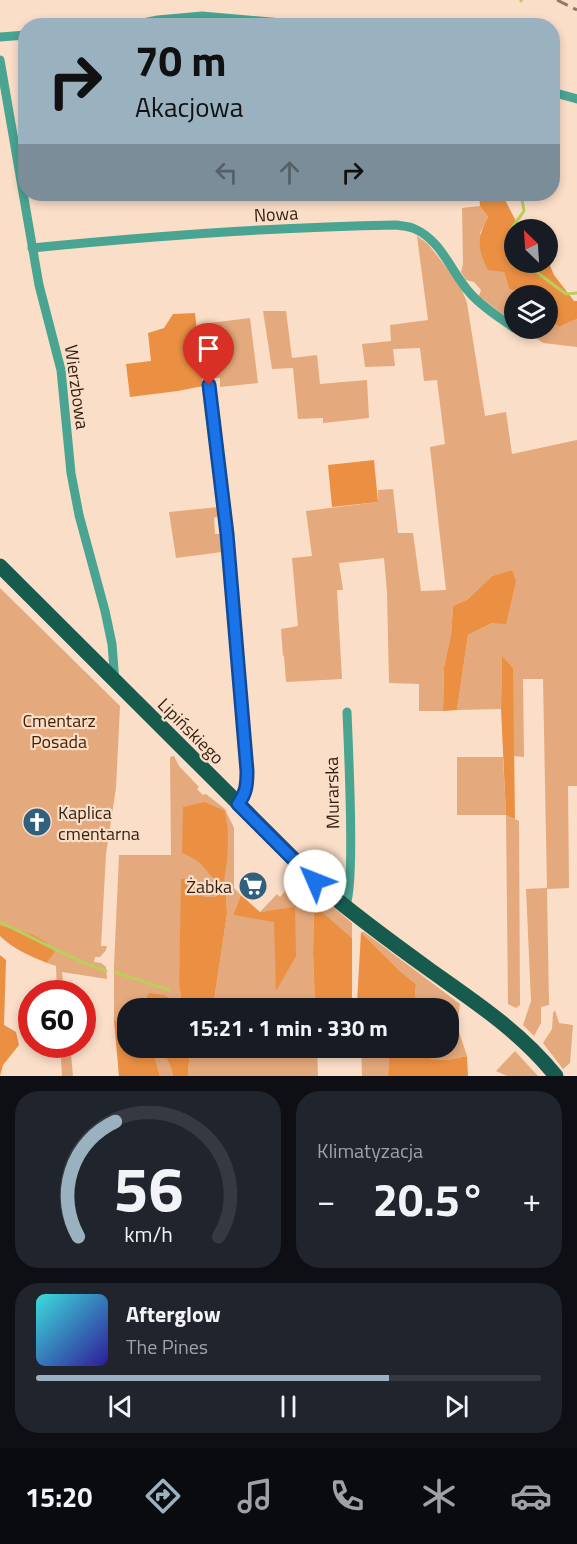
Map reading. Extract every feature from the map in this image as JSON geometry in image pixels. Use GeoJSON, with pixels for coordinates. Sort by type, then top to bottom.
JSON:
{"type":"FeatureCollection","features":[{"type":"Feature","properties":{"kind":"main road","name":"Lipińskiego"},"geometry":{"type":"LineString","coordinates":[[0,566],[305,871],[345,907],[503,1023],[530,1046],[556,1076]]}},
{"type":"Feature","properties":{"kind":"street"},"geometry":{"type":"LineString","coordinates":[[166,18],[202,16],[225,18]]}},
{"type":"Feature","properties":{"kind":"street"},"geometry":{"type":"LineString","coordinates":[[0,37],[18,36]]}},
{"type":"Feature","properties":{"kind":"street","name":"Wierzbowa"},"geometry":{"type":"LineString","coordinates":[[0,60],[18,159]]}},
{"type":"Feature","properties":{"kind":"street"},"geometry":{"type":"LineString","coordinates":[[560,94],[577,99]]}},
{"type":"Feature","properties":{"kind":"street","name":"Wierzbowa"},"geometry":{"type":"LineString","coordinates":[[25,201],[46,315],[61,370],[71,473],[79,514],[99,583],[110,633],[115,683]]}},
{"type":"Feature","properties":{"kind":"street","name":"Nowa"},"geometry":{"type":"LineString","coordinates":[[32,248],[104,240],[396,225],[414,228],[432,241],[470,293],[504,320]]}},
{"type":"Feature","properties":{"kind":"street"},"geometry":{"type":"LineString","coordinates":[[209,385],[227,537],[247,771],[245,796],[238,804]]}},
{"type":"Feature","properties":{"kind":"street","name":"Murarska"},"geometry":{"type":"LineString","coordinates":[[345,907],[349,902],[350,872],[347,712]]}},
{"type":"Feature","properties":{"kind":"green space"},"geometry":{"type":"Polygon","coordinates":[[[480,206],[488,217],[480,233],[504,272],[508,285],[504,285],[504,315],[479,296],[481,290],[474,282],[466,280],[461,272],[463,264],[462,208],[480,206]]]}},
{"type":"Feature","properties":{"kind":"green space"},"geometry":{"type":"Polygon","coordinates":[[[417,236],[428,244],[460,285],[467,303],[485,416],[506,412],[512,454],[577,440],[577,786],[568,786],[569,888],[547,889],[549,1005],[541,1007],[541,1023],[534,1036],[523,1025],[531,1001],[526,889],[547,888],[543,679],[523,679],[524,757],[513,756],[513,668],[502,657],[501,709],[457,710],[468,635],[492,623],[512,570],[492,576],[468,599],[453,606],[451,635],[444,667],[443,711],[419,711],[419,684],[389,683],[384,558],[339,563],[343,590],[337,590],[342,679],[286,682],[281,629],[298,626],[292,558],[312,556],[306,511],[378,502],[378,490],[393,489],[398,533],[413,533],[421,591],[446,590],[430,447],[445,444],[437,380],[424,381],[420,348],[393,349],[395,366],[365,367],[362,344],[391,341],[390,325],[428,320],[417,236]]]}},
{"type":"Feature","properties":{"kind":"green space"},"geometry":{"type":"Polygon","coordinates":[[[263,311],[286,311],[292,358],[317,355],[320,384],[367,380],[369,418],[323,423],[323,418],[298,419],[293,368],[272,369],[263,311]]]}},
{"type":"Feature","properties":{"kind":"green space"},"geometry":{"type":"Polygon","coordinates":[[[250,318],[258,383],[220,387],[220,378],[212,378],[208,356],[209,340],[215,335],[210,323],[250,318]]]}},
{"type":"Feature","properties":{"kind":"green space"},"geometry":{"type":"Polygon","coordinates":[[[577,319],[577,347],[543,343],[538,339],[558,339],[559,327],[577,319]]]}},
{"type":"Feature","properties":{"kind":"green space"},"geometry":{"type":"Polygon","coordinates":[[[218,507],[218,516],[214,518],[215,534],[220,534],[222,552],[176,558],[169,512],[218,507]]]}},
{"type":"Feature","properties":{"kind":"green space","name":"Cmentarz Posada"},"geometry":{"type":"Polygon","coordinates":[[[0,588],[120,706],[116,788],[106,854],[101,946],[107,946],[100,957],[95,957],[94,962],[106,967],[107,979],[62,972],[63,980],[57,980],[56,966],[47,963],[55,952],[29,934],[0,925],[0,588]]]}},
{"type":"Feature","properties":{"kind":"green space"},"geometry":{"type":"Polygon","coordinates":[[[174,756],[179,766],[199,787],[197,789],[225,809],[234,828],[234,888],[241,895],[233,915],[274,921],[296,956],[269,911],[260,912],[277,894],[280,897],[295,880],[301,879],[352,923],[352,938],[314,906],[315,998],[214,998],[227,914],[226,890],[221,891],[215,897],[205,897],[196,892],[196,884],[182,879],[179,985],[181,998],[164,995],[160,998],[117,998],[117,1021],[114,1021],[119,855],[171,855],[170,757],[174,756]],[[205,802],[195,858],[205,867],[213,880],[227,823],[225,812],[205,802]]]}},
{"type":"Feature","properties":{"kind":"green space"},"geometry":{"type":"Polygon","coordinates":[[[457,757],[503,757],[506,815],[457,815],[457,757]]]}},
{"type":"Feature","properties":{"kind":"green space"},"geometry":{"type":"Polygon","coordinates":[[[506,815],[519,821],[520,1005],[516,1008],[508,1004],[506,815]]]}},
{"type":"Feature","properties":{"kind":"green space"},"geometry":{"type":"Polygon","coordinates":[[[361,932],[452,998],[415,998],[416,984],[361,932]]]}},
{"type":"Feature","properties":{"kind":"green space"},"geometry":{"type":"Polygon","coordinates":[[[555,1010],[559,1023],[573,1025],[570,1063],[563,1069],[543,1043],[552,1029],[555,1010]]]}},
{"type":"Feature","properties":{"kind":"green space"},"geometry":{"type":"Polygon","coordinates":[[[459,1032],[467,1056],[459,1058],[459,1032]]]}},
{"type":"Feature","properties":{"kind":"green space"},"geometry":{"type":"Polygon","coordinates":[[[515,1051],[538,1076],[507,1076],[496,1071],[515,1051]]]}},
{"type":"Feature","properties":{"kind":"green space"},"geometry":{"type":"Polygon","coordinates":[[[61,1058],[71,1058],[73,1076],[62,1076],[61,1058]]]}},
{"type":"Feature","properties":{"kind":"green space"},"geometry":{"type":"Polygon","coordinates":[[[155,1058],[166,1058],[173,1076],[160,1076],[155,1058]]]}},
{"type":"Feature","properties":{"kind":"green space"},"geometry":{"type":"Polygon","coordinates":[[[189,1058],[317,1058],[318,1076],[188,1076],[189,1058]]]}},
{"type":"Feature","properties":{"kind":"green space"},"geometry":{"type":"Polygon","coordinates":[[[361,1058],[389,1058],[388,1076],[362,1076],[361,1058]]]}},
{"type":"Feature","properties":{"kind":"green space"},"geometry":{"type":"Polygon","coordinates":[[[431,1058],[457,1058],[447,1060],[431,1058]]]}},
{"type":"Feature","properties":{"kind":"shaded area"},"geometry":{"type":"Polygon","coordinates":[[[480,201],[506,201],[515,219],[504,219],[504,272],[488,270],[480,249],[480,237],[488,217],[480,206],[480,201]]]}},
{"type":"Feature","properties":{"kind":"shaded area"},"geometry":{"type":"Polygon","coordinates":[[[504,273],[553,273],[574,301],[577,301],[577,319],[558,326],[558,285],[508,285],[504,273]]]}},
{"type":"Feature","properties":{"kind":"shaded area"},"geometry":{"type":"Polygon","coordinates":[[[195,313],[203,386],[130,397],[126,364],[151,361],[148,333],[164,328],[173,314],[195,313]]]}},
{"type":"Feature","properties":{"kind":"shaded area"},"geometry":{"type":"Polygon","coordinates":[[[374,460],[378,502],[332,507],[328,465],[374,460]]]}},
{"type":"Feature","properties":{"kind":"shaded area"},"geometry":{"type":"Polygon","coordinates":[[[512,570],[516,581],[506,624],[492,623],[468,635],[457,710],[443,711],[444,667],[451,635],[453,606],[468,599],[492,576],[512,570]]]}},
{"type":"Feature","properties":{"kind":"shaded area"},"geometry":{"type":"Polygon","coordinates":[[[502,656],[513,668],[515,819],[506,815],[501,709],[502,656]]]}},
{"type":"Feature","properties":{"kind":"shaded area"},"geometry":{"type":"Polygon","coordinates":[[[205,802],[225,811],[227,819],[228,846],[224,881],[218,884],[200,863],[182,853],[183,807],[205,802]]]}},
{"type":"Feature","properties":{"kind":"shaded area"},"geometry":{"type":"Polygon","coordinates":[[[181,879],[193,879],[196,892],[205,897],[215,897],[226,889],[227,914],[214,998],[181,998],[179,985],[181,879]]]}},
{"type":"Feature","properties":{"kind":"shaded area"},"geometry":{"type":"Polygon","coordinates":[[[241,895],[260,912],[295,907],[296,956],[276,991],[274,922],[233,915],[241,895]]]}},
{"type":"Feature","properties":{"kind":"shaded area"},"geometry":{"type":"Polygon","coordinates":[[[314,905],[352,938],[352,998],[315,998],[314,905]]]}},
{"type":"Feature","properties":{"kind":"shaded area"},"geometry":{"type":"Polygon","coordinates":[[[0,925],[37,937],[55,952],[47,963],[28,955],[10,945],[0,936],[0,925]]]}},
{"type":"Feature","properties":{"kind":"shaded area"},"geometry":{"type":"Polygon","coordinates":[[[361,932],[416,984],[415,998],[357,998],[361,932]]]}},
{"type":"Feature","properties":{"kind":"shaded area"},"geometry":{"type":"Polygon","coordinates":[[[0,955],[6,960],[4,1025],[16,1032],[18,1046],[3,1065],[0,1076],[0,955]]]}},
{"type":"Feature","properties":{"kind":"shaded area"},"geometry":{"type":"Polygon","coordinates":[[[149,993],[171,998],[147,998],[149,993]]]}},
{"type":"Feature","properties":{"kind":"shaded area"},"geometry":{"type":"Polygon","coordinates":[[[114,1021],[117,1021],[117,1054],[114,1021]]]}},
{"type":"Feature","properties":{"kind":"shaded area"},"geometry":{"type":"Polygon","coordinates":[[[467,1056],[468,1076],[388,1076],[389,1058],[447,1060],[467,1056]]]}},
{"type":"Feature","properties":{"kind":"shaded area"},"geometry":{"type":"Polygon","coordinates":[[[117,1058],[155,1058],[160,1076],[119,1076],[117,1058]]]}},
{"type":"Feature","properties":{"kind":"shaded area"},"geometry":{"type":"Polygon","coordinates":[[[166,1058],[189,1058],[188,1076],[173,1076],[166,1058]]]}},
{"type":"Feature","properties":{"kind":"waterway"},"geometry":{"type":"LineString","coordinates":[[518,219],[524,211],[522,201]]}},
{"type":"Feature","properties":{"kind":"waterway"},"geometry":{"type":"LineString","coordinates":[[538,273],[566,294],[577,293]]}},
{"type":"Feature","properties":{"kind":"waterway"},"geometry":{"type":"LineString","coordinates":[[0,922],[106,971]]}},
{"type":"Feature","properties":{"kind":"waterway"},"geometry":{"type":"LineString","coordinates":[[115,972],[169,990]]}},
{"type":"Feature","properties":{"kind":"railway"},"geometry":{"type":"LineString","coordinates":[[557,0],[577,10]]}},
{"type":"Feature","properties":{"kind":"place","name":"Kaplica cmentarna"},"geometry":{"type":"Point","coordinates":[37,822]}},
{"type":"Feature","properties":{"kind":"place","name":"Żabka"},"geometry":{"type":"Point","coordinates":[253,886]}},
{"type":"Feature","properties":{"kind":"route"},"geometry":{"type":"LineString","coordinates":[[209,385],[240,666],[247,784],[245,796],[238,804],[315,881]]}}]}
